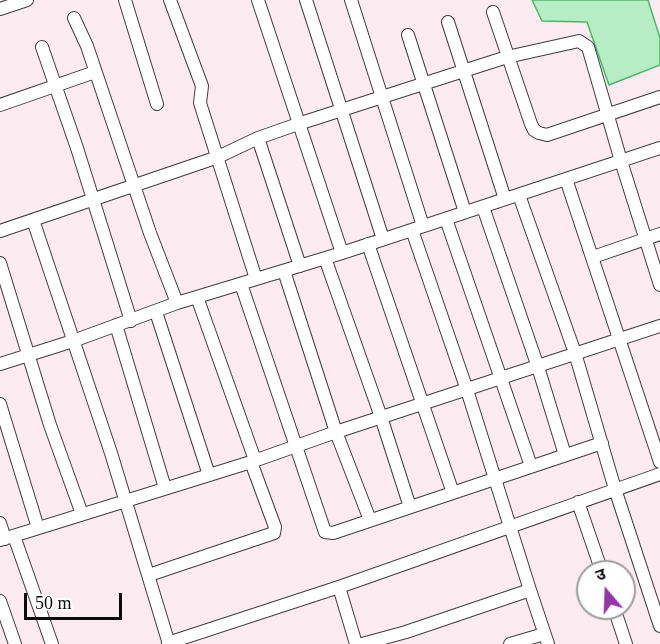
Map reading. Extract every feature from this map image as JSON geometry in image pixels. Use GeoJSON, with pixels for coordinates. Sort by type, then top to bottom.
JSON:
{"type":"FeatureCollection","features":[{"type":"Feature","properties":{"kind":"street"},"geometry":{"type":"LineString","coordinates":[[0,9],[27,0]]}},
{"type":"Feature","properties":{"kind":"street"},"geometry":{"type":"LineString","coordinates":[[126,0],[157,104]]}},
{"type":"Feature","properties":{"kind":"street"},"geometry":{"type":"LineString","coordinates":[[170,0],[202,86],[200,103],[256,279]]}},
{"type":"Feature","properties":{"kind":"street"},"geometry":{"type":"LineString","coordinates":[[258,0],[342,253]]}},
{"type":"Feature","properties":{"kind":"street"},"geometry":{"type":"LineString","coordinates":[[306,0],[383,239]]}},
{"type":"Feature","properties":{"kind":"street"},"geometry":{"type":"LineString","coordinates":[[351,0],[383,97],[417,228],[546,639],[510,644]]}},
{"type":"Feature","properties":{"kind":"street"},"geometry":{"type":"LineString","coordinates":[[493,12],[531,124],[539,133],[548,135],[660,97]]}},
{"type":"Feature","properties":{"kind":"street"},"geometry":{"type":"LineString","coordinates":[[74,18],[177,303]]}},
{"type":"Feature","properties":{"kind":"street"},"geometry":{"type":"LineString","coordinates":[[448,22],[505,199]]}},
{"type":"Feature","properties":{"kind":"street"},"geometry":{"type":"LineString","coordinates":[[408,34],[465,212]]}},
{"type":"Feature","properties":{"kind":"street"},"geometry":{"type":"LineString","coordinates":[[0,231],[218,157],[258,138],[298,124],[507,57],[579,41],[585,44],[660,285]]}},
{"type":"Feature","properties":{"kind":"street"},"geometry":{"type":"LineString","coordinates":[[42,47],[131,321]]}},
{"type":"Feature","properties":{"kind":"street"},"geometry":{"type":"LineString","coordinates":[[0,105],[95,72]]}},
{"type":"Feature","properties":{"kind":"street"},"geometry":{"type":"LineString","coordinates":[[258,138],[300,266]]}},
{"type":"Feature","properties":{"kind":"street"},"geometry":{"type":"LineString","coordinates":[[0,364],[30,356],[177,303],[342,253],[660,148]]}},
{"type":"Feature","properties":{"kind":"street"},"geometry":{"type":"LineString","coordinates":[[566,179],[660,462]]}},
{"type":"Feature","properties":{"kind":"street"},"geometry":{"type":"LineString","coordinates":[[519,195],[575,353],[615,489],[660,626]]}},
{"type":"Feature","properties":{"kind":"street"},"geometry":{"type":"LineString","coordinates":[[483,207],[566,455]]}},
{"type":"Feature","properties":{"kind":"street"},"geometry":{"type":"LineString","coordinates":[[446,219],[531,466]]}},
{"type":"Feature","properties":{"kind":"street"},"geometry":{"type":"LineString","coordinates":[[33,220],[126,500],[168,644],[339,587],[660,474]]}},
{"type":"Feature","properties":{"kind":"street"},"geometry":{"type":"LineString","coordinates":[[592,257],[660,234]]}},
{"type":"Feature","properties":{"kind":"street"},"geometry":{"type":"LineString","coordinates":[[368,244],[453,493]]}},
{"type":"Feature","properties":{"kind":"street"},"geometry":{"type":"LineString","coordinates":[[325,258],[410,507]]}},
{"type":"Feature","properties":{"kind":"street"},"geometry":{"type":"LineString","coordinates":[[0,263],[50,425],[82,514]]}},
{"type":"Feature","properties":{"kind":"street"},"geometry":{"type":"LineString","coordinates":[[284,271],[336,432],[370,520]]}},
{"type":"Feature","properties":{"kind":"street"},"geometry":{"type":"LineString","coordinates":[[241,284],[325,532],[333,533],[602,443]]}},
{"type":"Feature","properties":{"kind":"street"},"geometry":{"type":"LineString","coordinates":[[149,575],[274,533],[275,527],[197,297]]}},
{"type":"Feature","properties":{"kind":"street"},"geometry":{"type":"LineString","coordinates":[[156,312],[209,475]]}},
{"type":"Feature","properties":{"kind":"street"},"geometry":{"type":"LineString","coordinates":[[116,326],[165,488]]}},
{"type":"Feature","properties":{"kind":"street"},"geometry":{"type":"LineString","coordinates":[[6,538],[253,461],[660,326]]}},
{"type":"Feature","properties":{"kind":"street"},"geometry":{"type":"LineString","coordinates":[[0,404],[39,528]]}},
{"type":"Feature","properties":{"kind":"street"},"geometry":{"type":"LineString","coordinates":[[578,502],[598,560]]}},
{"type":"Feature","properties":{"kind":"street"},"geometry":{"type":"LineString","coordinates":[[0,523],[52,644]]}},
{"type":"Feature","properties":{"kind":"street"},"geometry":{"type":"LineString","coordinates":[[339,587],[356,644]]}},
{"type":"Feature","properties":{"kind":"street"},"geometry":{"type":"LineString","coordinates":[[362,644],[406,632],[530,590]]}},
{"type":"Feature","properties":{"kind":"street"},"geometry":{"type":"LineString","coordinates":[[0,601],[15,644]]}},
{"type":"Feature","properties":{"kind":"street"},"geometry":{"type":"LineString","coordinates":[[618,620],[626,644]]}},
{"type":"Feature","properties":{"kind":"shaded area"},"geometry":{"type":"Polygon","coordinates":[[[532,0],[648,0],[660,38],[660,65],[609,85],[587,22],[542,21],[532,0]]]}}]}
